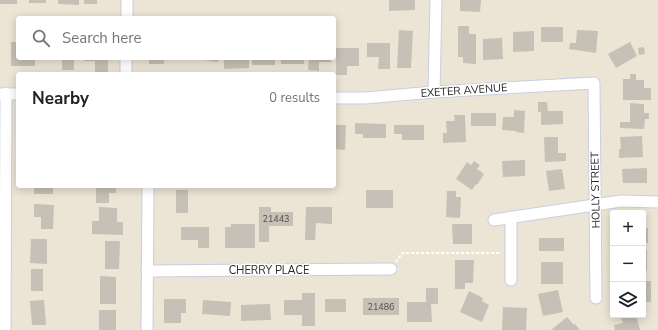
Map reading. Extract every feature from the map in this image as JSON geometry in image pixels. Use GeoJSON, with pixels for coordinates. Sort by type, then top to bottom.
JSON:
{"type":"FeatureCollection","features":[{"type":"Feature","properties":{"kind":"street"},"geometry":{"type":"LineString","coordinates":[[127,0],[127,16]]}},
{"type":"Feature","properties":{"kind":"street"},"geometry":{"type":"LineString","coordinates":[[434,92],[436,0]]}},
{"type":"Feature","properties":{"kind":"street"},"geometry":{"type":"LineString","coordinates":[[126,60],[126,72]]}},
{"type":"Feature","properties":{"kind":"street","name":"EXETER AVENUE"},"geometry":{"type":"LineString","coordinates":[[336,98],[365,98],[594,82]]}},
{"type":"Feature","properties":{"kind":"street","name":"HOLLY STREET"},"geometry":{"type":"LineString","coordinates":[[594,82],[596,298]]}},
{"type":"Feature","properties":{"kind":"street"},"geometry":{"type":"LineString","coordinates":[[5,330],[3,93],[16,94]]}},
{"type":"Feature","properties":{"kind":"street"},"geometry":{"type":"LineString","coordinates":[[146,330],[148,188]]}},
{"type":"Feature","properties":{"kind":"street"},"geometry":{"type":"LineString","coordinates":[[494,220],[621,201],[658,202]]}},
{"type":"Feature","properties":{"kind":"street"},"geometry":{"type":"LineString","coordinates":[[511,217],[511,280]]}},
{"type":"Feature","properties":{"kind":"street","name":"CHERRY PLACE"},"geometry":{"type":"LineString","coordinates":[[147,271],[391,269]]}},
{"type":"Feature","properties":{"kind":"path"},"geometry":{"type":"LineString","coordinates":[[391,269],[402,253],[511,253]]}},
{"type":"Feature","properties":{"kind":"building"},"geometry":{"type":"Polygon","coordinates":[[[0,0],[17,0],[17,4],[0,4],[0,0]]]}},
{"type":"Feature","properties":{"kind":"building"},"geometry":{"type":"Polygon","coordinates":[[[29,0],[46,0],[46,3],[29,3],[29,0]]]}},
{"type":"Feature","properties":{"kind":"building"},"geometry":{"type":"Polygon","coordinates":[[[58,0],[79,0],[79,5],[58,4],[58,0]]]}},
{"type":"Feature","properties":{"kind":"building"},"geometry":{"type":"Polygon","coordinates":[[[84,0],[97,0],[97,4],[84,4],[84,0]]]}},
{"type":"Feature","properties":{"kind":"building"},"geometry":{"type":"Polygon","coordinates":[[[389,0],[415,0],[415,10],[389,11],[389,0]]]}},
{"type":"Feature","properties":{"kind":"building"},"geometry":{"type":"Polygon","coordinates":[[[460,0],[481,0],[480,12],[460,11],[460,0]]]}},
{"type":"Feature","properties":{"kind":"building"},"geometry":{"type":"Polygon","coordinates":[[[458,26],[469,26],[469,34],[476,34],[476,64],[463,63],[463,57],[458,57],[458,26]]]}},
{"type":"Feature","properties":{"kind":"building"},"geometry":{"type":"Polygon","coordinates":[[[541,27],[563,27],[563,42],[541,42],[541,27]]]}},
{"type":"Feature","properties":{"kind":"building"},"geometry":{"type":"Polygon","coordinates":[[[399,30],[413,31],[411,68],[397,68],[399,30]]]}},
{"type":"Feature","properties":{"kind":"building"},"geometry":{"type":"Polygon","coordinates":[[[577,30],[598,31],[596,53],[569,49],[570,43],[576,43],[577,30]]]}},
{"type":"Feature","properties":{"kind":"building"},"geometry":{"type":"Polygon","coordinates":[[[534,31],[534,51],[513,52],[513,32],[534,31]]]}},
{"type":"Feature","properties":{"kind":"building"},"geometry":{"type":"Polygon","coordinates":[[[502,38],[503,59],[483,60],[483,39],[502,38]]]}},
{"type":"Feature","properties":{"kind":"building"},"geometry":{"type":"Polygon","coordinates":[[[11,42],[16,42],[16,60],[35,60],[35,66],[11,66],[11,42]]]}},
{"type":"Feature","properties":{"kind":"building"},"geometry":{"type":"Polygon","coordinates":[[[630,42],[637,56],[616,68],[608,54],[630,42]]]}},
{"type":"Feature","properties":{"kind":"building"},"geometry":{"type":"Polygon","coordinates":[[[367,43],[390,43],[390,69],[378,69],[379,57],[367,57],[367,43]]]}},
{"type":"Feature","properties":{"kind":"building"},"geometry":{"type":"Polygon","coordinates":[[[644,47],[645,54],[639,55],[638,48],[644,47]]]}},
{"type":"Feature","properties":{"kind":"building"},"geometry":{"type":"Polygon","coordinates":[[[336,48],[359,48],[359,66],[347,66],[347,75],[336,75],[336,48]]]}},
{"type":"Feature","properties":{"kind":"building"},"geometry":{"type":"Polygon","coordinates":[[[62,60],[74,60],[74,70],[62,70],[62,60]]]}},
{"type":"Feature","properties":{"kind":"building"},"geometry":{"type":"Polygon","coordinates":[[[108,60],[108,72],[95,72],[95,61],[84,61],[108,60]]]}},
{"type":"Feature","properties":{"kind":"building"},"geometry":{"type":"Polygon","coordinates":[[[149,60],[164,60],[164,64],[149,64],[149,60]]]}},
{"type":"Feature","properties":{"kind":"building"},"geometry":{"type":"Polygon","coordinates":[[[203,60],[218,60],[218,62],[203,60]]]}},
{"type":"Feature","properties":{"kind":"building"},"geometry":{"type":"Polygon","coordinates":[[[224,60],[249,60],[249,68],[224,69],[224,60]]]}},
{"type":"Feature","properties":{"kind":"building"},"geometry":{"type":"Polygon","coordinates":[[[252,60],[275,60],[275,65],[252,65],[252,60]]]}},
{"type":"Feature","properties":{"kind":"building"},"geometry":{"type":"Polygon","coordinates":[[[281,60],[304,60],[304,64],[281,64],[281,60]]]}},
{"type":"Feature","properties":{"kind":"building"},"geometry":{"type":"Polygon","coordinates":[[[309,60],[332,60],[331,62],[319,62],[319,71],[308,70],[309,60]]]}},
{"type":"Feature","properties":{"kind":"building"},"geometry":{"type":"Polygon","coordinates":[[[630,74],[636,74],[636,80],[644,80],[644,88],[651,88],[651,100],[623,100],[623,79],[630,79],[630,74]]]}},
{"type":"Feature","properties":{"kind":"building"},"geometry":{"type":"Polygon","coordinates":[[[538,102],[547,102],[548,111],[563,111],[563,124],[541,125],[541,112],[538,112],[538,102]]]}},
{"type":"Feature","properties":{"kind":"building"},"geometry":{"type":"Polygon","coordinates":[[[630,103],[644,104],[644,113],[649,113],[649,119],[645,119],[644,129],[620,128],[620,122],[630,122],[630,103]]]}},
{"type":"Feature","properties":{"kind":"building"},"geometry":{"type":"Polygon","coordinates":[[[514,110],[525,111],[524,133],[502,130],[503,117],[514,117],[514,110]]]}},
{"type":"Feature","properties":{"kind":"building"},"geometry":{"type":"Polygon","coordinates":[[[471,113],[496,113],[496,126],[471,126],[471,113]]]}},
{"type":"Feature","properties":{"kind":"building"},"geometry":{"type":"Polygon","coordinates":[[[454,115],[465,115],[466,142],[443,143],[443,133],[447,133],[446,121],[455,121],[454,115]]]}},
{"type":"Feature","properties":{"kind":"building"},"geometry":{"type":"Polygon","coordinates":[[[355,123],[386,124],[386,138],[363,138],[363,134],[355,134],[355,123]]]}},
{"type":"Feature","properties":{"kind":"building"},"geometry":{"type":"Polygon","coordinates":[[[336,125],[346,125],[345,150],[336,149],[336,125]]]}},
{"type":"Feature","properties":{"kind":"building"},"geometry":{"type":"Polygon","coordinates":[[[394,125],[424,125],[424,140],[402,140],[402,134],[394,134],[394,125]]]}},
{"type":"Feature","properties":{"kind":"building"},"geometry":{"type":"Polygon","coordinates":[[[642,136],[643,157],[619,158],[619,149],[621,149],[620,137],[642,136]]]}},
{"type":"Feature","properties":{"kind":"building"},"geometry":{"type":"Polygon","coordinates":[[[544,137],[558,137],[558,153],[566,153],[566,161],[545,162],[544,137]]]}},
{"type":"Feature","properties":{"kind":"building"},"geometry":{"type":"Polygon","coordinates":[[[525,160],[525,176],[503,177],[502,161],[525,160]]]}},
{"type":"Feature","properties":{"kind":"building"},"geometry":{"type":"Polygon","coordinates":[[[474,161],[480,165],[477,169],[484,174],[472,190],[456,179],[467,162],[471,165],[474,161]]]}},
{"type":"Feature","properties":{"kind":"building"},"geometry":{"type":"Polygon","coordinates":[[[647,168],[647,183],[623,183],[622,169],[647,168]]]}},
{"type":"Feature","properties":{"kind":"building"},"geometry":{"type":"Polygon","coordinates":[[[562,169],[565,189],[549,191],[546,171],[562,169]]]}},
{"type":"Feature","properties":{"kind":"building"},"geometry":{"type":"Polygon","coordinates":[[[34,188],[53,188],[53,194],[34,194],[34,188]]]}},
{"type":"Feature","properties":{"kind":"building"},"geometry":{"type":"Polygon","coordinates":[[[96,188],[116,188],[116,193],[109,193],[109,203],[96,203],[96,188]]]}},
{"type":"Feature","properties":{"kind":"building"},"geometry":{"type":"Polygon","coordinates":[[[176,190],[188,190],[188,213],[176,213],[176,190]]]}},
{"type":"Feature","properties":{"kind":"building"},"geometry":{"type":"Polygon","coordinates":[[[366,190],[393,190],[393,208],[366,208],[366,190]]]}},
{"type":"Feature","properties":{"kind":"building"},"geometry":{"type":"Polygon","coordinates":[[[447,191],[456,191],[456,197],[461,197],[460,218],[446,217],[447,191]]]}},
{"type":"Feature","properties":{"kind":"building"},"geometry":{"type":"Polygon","coordinates":[[[34,204],[54,205],[53,229],[41,229],[41,217],[34,217],[34,204]]]}},
{"type":"Feature","properties":{"kind":"building"},"geometry":{"type":"Polygon","coordinates":[[[99,207],[117,208],[117,222],[123,222],[123,235],[92,234],[92,221],[99,221],[99,207]]]}},
{"type":"Feature","properties":{"kind":"building"},"geometry":{"type":"Polygon","coordinates":[[[259,207],[271,207],[271,212],[293,212],[293,226],[269,226],[269,242],[259,242],[259,207]]]}},
{"type":"Feature","properties":{"kind":"building"},"geometry":{"type":"Polygon","coordinates":[[[306,207],[332,207],[332,224],[316,223],[315,240],[305,240],[306,207]]]}},
{"type":"Feature","properties":{"kind":"building"},"geometry":{"type":"Polygon","coordinates":[[[231,224],[255,224],[255,248],[225,248],[225,227],[231,227],[231,224]]]}},
{"type":"Feature","properties":{"kind":"building"},"geometry":{"type":"Polygon","coordinates":[[[452,224],[472,224],[472,244],[453,244],[452,224]]]}},
{"type":"Feature","properties":{"kind":"building"},"geometry":{"type":"Polygon","coordinates":[[[181,227],[209,227],[209,248],[198,248],[198,240],[181,240],[181,227]]]}},
{"type":"Feature","properties":{"kind":"building"},"geometry":{"type":"Polygon","coordinates":[[[646,228],[648,228],[648,243],[646,243],[646,228]]]}},
{"type":"Feature","properties":{"kind":"building"},"geometry":{"type":"Polygon","coordinates":[[[539,238],[564,238],[564,251],[539,251],[539,238]]]}},
{"type":"Feature","properties":{"kind":"building"},"geometry":{"type":"Polygon","coordinates":[[[31,239],[47,239],[47,264],[30,263],[31,239]]]}},
{"type":"Feature","properties":{"kind":"building"},"geometry":{"type":"Polygon","coordinates":[[[105,241],[120,241],[119,269],[105,269],[105,241]]]}},
{"type":"Feature","properties":{"kind":"building"},"geometry":{"type":"Polygon","coordinates":[[[646,250],[647,250],[646,271],[646,250]]]}},
{"type":"Feature","properties":{"kind":"building"},"geometry":{"type":"Polygon","coordinates":[[[455,260],[474,260],[473,283],[465,283],[465,289],[455,289],[455,260]]]}},
{"type":"Feature","properties":{"kind":"building"},"geometry":{"type":"Polygon","coordinates":[[[541,262],[563,262],[563,284],[541,284],[541,262]]]}},
{"type":"Feature","properties":{"kind":"building"},"geometry":{"type":"Polygon","coordinates":[[[31,269],[43,269],[43,291],[31,291],[31,269]]]}},
{"type":"Feature","properties":{"kind":"building"},"geometry":{"type":"Polygon","coordinates":[[[100,276],[116,277],[116,304],[100,304],[100,276]]]}},
{"type":"Feature","properties":{"kind":"building"},"geometry":{"type":"Polygon","coordinates":[[[646,281],[651,281],[651,302],[646,302],[646,281]]]}},
{"type":"Feature","properties":{"kind":"building"},"geometry":{"type":"Polygon","coordinates":[[[426,288],[438,288],[438,304],[431,304],[432,322],[407,322],[407,302],[426,302],[426,288]]]}},
{"type":"Feature","properties":{"kind":"building"},"geometry":{"type":"Polygon","coordinates":[[[558,290],[563,312],[543,316],[538,294],[558,290]]]}},
{"type":"Feature","properties":{"kind":"building"},"geometry":{"type":"Polygon","coordinates":[[[469,291],[483,298],[482,301],[489,305],[482,322],[460,312],[469,291]]]}},
{"type":"Feature","properties":{"kind":"building"},"geometry":{"type":"Polygon","coordinates":[[[302,293],[315,293],[315,326],[302,326],[302,315],[284,315],[284,300],[302,300],[302,293]]]}},
{"type":"Feature","properties":{"kind":"building"},"geometry":{"type":"Polygon","coordinates":[[[363,298],[399,298],[399,315],[363,315],[363,298]]]}},
{"type":"Feature","properties":{"kind":"building"},"geometry":{"type":"Polygon","coordinates":[[[164,299],[186,299],[186,313],[181,313],[181,323],[164,323],[164,299]]]}},
{"type":"Feature","properties":{"kind":"building"},"geometry":{"type":"Polygon","coordinates":[[[325,299],[346,299],[346,312],[325,312],[325,299]]]}},
{"type":"Feature","properties":{"kind":"building"},"geometry":{"type":"Polygon","coordinates":[[[44,300],[46,325],[32,325],[30,301],[44,300]]]}},
{"type":"Feature","properties":{"kind":"building"},"geometry":{"type":"Polygon","coordinates":[[[203,300],[231,302],[230,316],[202,314],[203,300]]]}},
{"type":"Feature","properties":{"kind":"building"},"geometry":{"type":"Polygon","coordinates":[[[270,304],[271,320],[241,321],[241,305],[270,304]]]}},
{"type":"Feature","properties":{"kind":"building"},"geometry":{"type":"Polygon","coordinates":[[[503,307],[527,308],[526,330],[502,330],[503,307]]]}},
{"type":"Feature","properties":{"kind":"building"},"geometry":{"type":"Polygon","coordinates":[[[99,310],[116,310],[116,330],[99,330],[99,310]]]}},
{"type":"Feature","properties":{"kind":"building"},"geometry":{"type":"Polygon","coordinates":[[[567,317],[580,330],[551,330],[567,317]]]}},
{"type":"Feature","properties":{"kind":"building"},"geometry":{"type":"Polygon","coordinates":[[[621,318],[637,318],[640,330],[615,330],[614,325],[623,323],[621,318]]]}}]}
